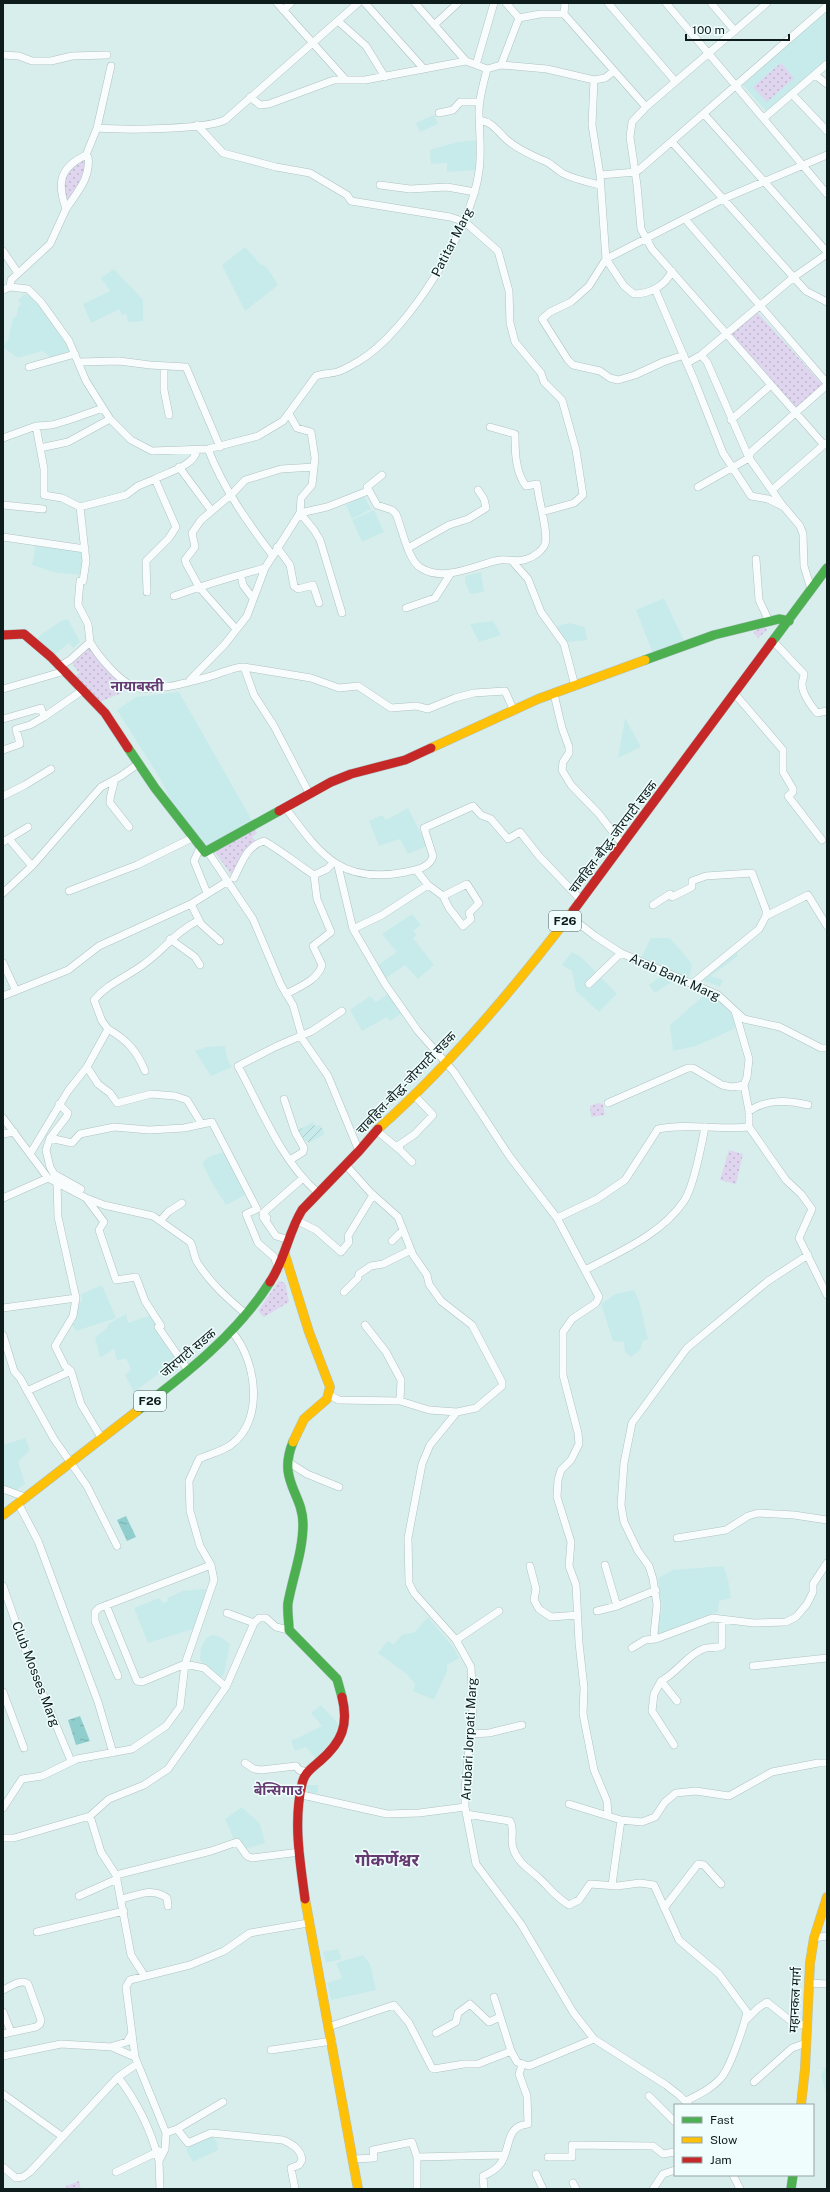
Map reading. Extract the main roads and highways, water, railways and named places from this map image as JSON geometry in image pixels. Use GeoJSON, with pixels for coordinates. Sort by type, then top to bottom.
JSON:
{"type":"FeatureCollection","features":[{"type":"Feature","properties":{"kind":"main road","name":"चाबहिल-बौद्ध-जोरपाटी सडक"},"geometry":{"type":"LineString","coordinates":[[284,1255],[296,1220],[302,1210],[339,1166],[359,1152],[376,1130],[415,1096],[518,983],[623,845],[774,642],[827,568]]}},
{"type":"Feature","properties":{"kind":"main road"},"geometry":{"type":"LineString","coordinates":[[3,635],[24,634],[84,690],[105,713],[138,764],[192,838],[204,850],[309,793],[351,774],[406,760],[531,702],[714,635],[779,619],[788,621]]}},
{"type":"Feature","properties":{"kind":"main road"},"geometry":{"type":"LineString","coordinates":[[284,1255],[308,1332],[329,1380],[329,1395],[324,1403],[304,1420],[298,1428],[292,1440],[288,1462],[288,1479],[301,1512],[303,1524],[300,1553],[288,1604],[288,1630],[337,1679],[344,1705],[345,1717],[343,1734],[329,1753],[307,1772],[302,1784],[297,1837],[308,1923],[321,1979],[328,2026],[354,2159],[358,2189]]}},
{"type":"Feature","properties":{"kind":"main road","name":"जोरपाटी सडक"},"geometry":{"type":"LineString","coordinates":[[3,1515],[102,1439],[188,1370],[232,1332],[247,1315],[279,1269],[284,1255]]}},
{"type":"Feature","properties":{"kind":"main road","name":"महानकल मार्ग"},"geometry":{"type":"LineString","coordinates":[[801,2104],[810,1963],[814,1938],[827,1897]]}},
{"type":"Feature","properties":{"kind":"main road"},"geometry":{"type":"LineString","coordinates":[[791,2189],[793,2176]]}},
{"type":"Feature","properties":{"kind":"water"},"geometry":{"type":"Polygon","coordinates":[[[126,1516],[136,1537],[127,1541],[117,1520],[126,1516]]]}},
{"type":"Feature","properties":{"kind":"water"},"geometry":{"type":"Polygon","coordinates":[[[80,1716],[90,1741],[76,1745],[68,1720],[80,1716]]]}},
{"type":"Feature","properties":{"kind":"district","name":"नायाबस्ती"},"geometry":{"type":"Point","coordinates":[137,686]}},
{"type":"Feature","properties":{"kind":"district","name":"बेन्सिगाउ"},"geometry":{"type":"Point","coordinates":[278,1790]}},
{"type":"Feature","properties":{"kind":"district","name":"गोकर्णेश्वर"},"geometry":{"type":"Point","coordinates":[387,1860]}}]}
